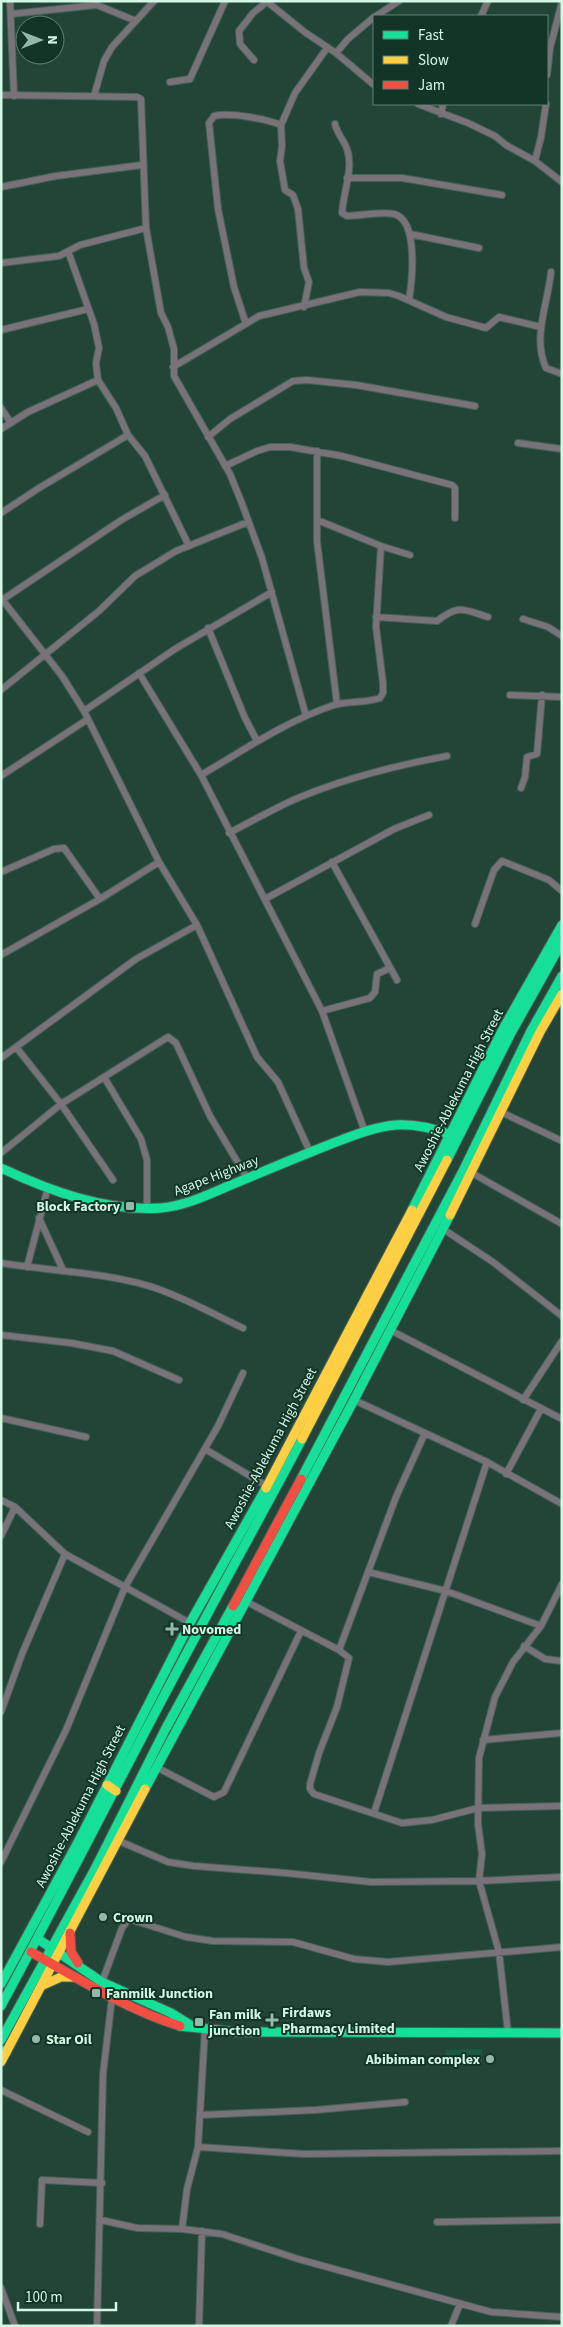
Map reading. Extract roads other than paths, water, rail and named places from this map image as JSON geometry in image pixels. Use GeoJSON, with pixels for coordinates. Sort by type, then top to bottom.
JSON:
{"type":"FeatureCollection","features":[{"type":"Feature","properties":{"kind":"street"},"geometry":{"type":"LineString","coordinates":[[10,1],[11,14],[7,23],[14,64],[14,96]]}},
{"type":"Feature","properties":{"kind":"street"},"geometry":{"type":"LineString","coordinates":[[94,96],[104,61],[122,34],[154,1]]}},
{"type":"Feature","properties":{"kind":"street"},"geometry":{"type":"LineString","coordinates":[[170,82],[190,78],[225,1]]}},
{"type":"Feature","properties":{"kind":"street"},"geometry":{"type":"LineString","coordinates":[[254,60],[240,44],[239,31],[244,23],[267,1],[336,53],[373,84]]}},
{"type":"Feature","properties":{"kind":"street"},"geometry":{"type":"LineString","coordinates":[[378,15],[399,1]]}},
{"type":"Feature","properties":{"kind":"street"},"geometry":{"type":"LineString","coordinates":[[481,15],[488,1]]}},
{"type":"Feature","properties":{"kind":"street"},"geometry":{"type":"LineString","coordinates":[[548,66],[550,48],[562,2]]}},
{"type":"Feature","properties":{"kind":"street"},"geometry":{"type":"LineString","coordinates":[[11,14],[96,3],[136,21]]}},
{"type":"Feature","properties":{"kind":"street"},"geometry":{"type":"LineString","coordinates":[[336,53],[348,39],[373,19]]}},
{"type":"Feature","properties":{"kind":"street"},"geometry":{"type":"LineString","coordinates":[[304,307],[309,282],[304,268],[298,209],[293,195],[285,190],[280,167],[282,126],[298,88],[327,48]]}},
{"type":"Feature","properties":{"kind":"street"},"geometry":{"type":"LineString","coordinates":[[1,95],[137,97],[141,99],[142,165],[146,228],[161,313],[168,327],[174,349],[172,368],[176,382],[225,466],[248,522],[272,592],[306,716]]}},
{"type":"Feature","properties":{"kind":"street"},"geometry":{"type":"LineString","coordinates":[[420,105],[480,128],[535,161],[562,182]]}},
{"type":"Feature","properties":{"kind":"street"},"geometry":{"type":"LineString","coordinates":[[441,114],[444,105]]}},
{"type":"Feature","properties":{"kind":"street"},"geometry":{"type":"LineString","coordinates":[[535,161],[546,105]]}},
{"type":"Feature","properties":{"kind":"street"},"geometry":{"type":"LineString","coordinates":[[246,324],[234,287],[218,209],[208,123],[214,116],[225,114],[282,126]]}},
{"type":"Feature","properties":{"kind":"street"},"geometry":{"type":"LineString","coordinates":[[335,124],[337,134],[347,149],[349,159],[342,197],[344,215],[392,214],[403,221],[410,234],[412,282],[409,300]]}},
{"type":"Feature","properties":{"kind":"street"},"geometry":{"type":"LineString","coordinates":[[1,187],[56,176],[142,165]]}},
{"type":"Feature","properties":{"kind":"street"},"geometry":{"type":"LineString","coordinates":[[347,178],[402,178],[502,195]]}},
{"type":"Feature","properties":{"kind":"street"},"geometry":{"type":"LineString","coordinates":[[1,263],[59,256],[80,245],[146,228]]}},
{"type":"Feature","properties":{"kind":"street"},"geometry":{"type":"LineString","coordinates":[[410,234],[479,248]]}},
{"type":"Feature","properties":{"kind":"street"},"geometry":{"type":"LineString","coordinates":[[68,251],[94,324],[99,348],[96,363],[98,380],[116,408],[128,435],[145,456],[189,546]]}},
{"type":"Feature","properties":{"kind":"street"},"geometry":{"type":"LineString","coordinates":[[551,272],[541,327],[542,360],[546,368],[562,374]]}},
{"type":"Feature","properties":{"kind":"street"},"geometry":{"type":"LineString","coordinates":[[172,368],[246,324],[270,313],[304,307],[339,296],[360,292],[389,293],[446,317],[479,327],[486,328],[499,317],[541,327]]}},
{"type":"Feature","properties":{"kind":"street"},"geometry":{"type":"LineString","coordinates":[[1,330],[88,309]]}},
{"type":"Feature","properties":{"kind":"street"},"geometry":{"type":"LineString","coordinates":[[1,429],[28,412],[98,380]]}},
{"type":"Feature","properties":{"kind":"street"},"geometry":{"type":"LineString","coordinates":[[208,437],[230,419],[293,381],[307,380],[356,385],[475,406]]}},
{"type":"Feature","properties":{"kind":"street"},"geometry":{"type":"LineString","coordinates":[[1,408],[11,423]]}},
{"type":"Feature","properties":{"kind":"street"},"geometry":{"type":"LineString","coordinates":[[1,513],[128,435]]}},
{"type":"Feature","properties":{"kind":"street"},"geometry":{"type":"LineString","coordinates":[[518,443],[562,449]]}},
{"type":"Feature","properties":{"kind":"street"},"geometry":{"type":"LineString","coordinates":[[225,466],[246,455],[270,447],[290,447],[317,451],[452,485],[455,488],[456,494],[455,518]]}},
{"type":"Feature","properties":{"kind":"street"},"geometry":{"type":"LineString","coordinates":[[317,451],[317,541],[337,704]]}},
{"type":"Feature","properties":{"kind":"street"},"geometry":{"type":"LineString","coordinates":[[165,495],[123,519],[2,599],[46,654],[84,711],[159,862],[197,925],[254,1051],[278,1082],[310,1152]]}},
{"type":"Feature","properties":{"kind":"street"},"geometry":{"type":"LineString","coordinates":[[317,520],[381,546],[410,555]]}},
{"type":"Feature","properties":{"kind":"street"},"geometry":{"type":"LineString","coordinates":[[1,690],[99,611],[135,576],[176,551],[248,522]]}},
{"type":"Feature","properties":{"kind":"street"},"geometry":{"type":"LineString","coordinates":[[201,775],[257,741],[306,716],[337,704],[377,699],[382,696],[382,671],[376,616],[381,546]]}},
{"type":"Feature","properties":{"kind":"street"},"geometry":{"type":"LineString","coordinates":[[84,711],[208,628],[272,592]]}},
{"type":"Feature","properties":{"kind":"street"},"geometry":{"type":"LineString","coordinates":[[376,616],[437,621],[454,609],[465,610],[488,617]]}},
{"type":"Feature","properties":{"kind":"street"},"geometry":{"type":"LineString","coordinates":[[523,619],[548,627],[562,636]]}},
{"type":"Feature","properties":{"kind":"street"},"geometry":{"type":"LineString","coordinates":[[208,628],[241,709],[257,741]]}},
{"type":"Feature","properties":{"kind":"street"},"geometry":{"type":"LineString","coordinates":[[139,673],[201,775],[229,833],[322,1011],[365,1132]]}},
{"type":"Feature","properties":{"kind":"street"},"geometry":{"type":"LineString","coordinates":[[510,695],[562,697]]}},
{"type":"Feature","properties":{"kind":"street"},"geometry":{"type":"LineString","coordinates":[[521,788],[525,777],[527,756],[537,754],[542,695]]}},
{"type":"Feature","properties":{"kind":"street"},"geometry":{"type":"LineString","coordinates":[[1,776],[88,719]]}},
{"type":"Feature","properties":{"kind":"street"},"geometry":{"type":"LineString","coordinates":[[229,833],[290,802],[323,788],[359,776],[447,756]]}},
{"type":"Feature","properties":{"kind":"street"},"geometry":{"type":"LineString","coordinates":[[265,899],[394,829],[429,815]]}},
{"type":"Feature","properties":{"kind":"street"},"geometry":{"type":"LineString","coordinates":[[1,872],[54,849],[64,848],[100,899]]}},
{"type":"Feature","properties":{"kind":"street"},"geometry":{"type":"LineString","coordinates":[[475,924],[494,870],[502,861],[548,880],[562,891]]}},
{"type":"Feature","properties":{"kind":"street"},"geometry":{"type":"LineString","coordinates":[[1,955],[100,899],[159,862]]}},
{"type":"Feature","properties":{"kind":"street"},"geometry":{"type":"LineString","coordinates":[[332,862],[397,980]]}},
{"type":"Feature","properties":{"kind":"street","name":"Awoshie-Ablekuma High Street"},"geometry":{"type":"LineString","coordinates":[[1,2006],[32,1952],[198,1630],[252,1535],[562,924]]}},
{"type":"Feature","properties":{"kind":"street"},"geometry":{"type":"LineString","coordinates":[[1,1058],[136,959],[197,925]]}},
{"type":"Feature","properties":{"kind":"street","name":"Awoshie-Ablekuma High Street"},"geometry":{"type":"LineString","coordinates":[[1,1984],[107,1785],[190,1623],[415,1214],[451,1136],[507,1031],[562,942]]}},
{"type":"Feature","properties":{"kind":"street"},"geometry":{"type":"LineString","coordinates":[[322,1011],[370,998],[374,992],[377,974],[390,968]]}},
{"type":"Feature","properties":{"kind":"street"},"geometry":{"type":"LineString","coordinates":[[1,2040],[55,1950],[95,1868],[170,1730],[454,1190],[532,1032],[562,976]]}},
{"type":"Feature","properties":{"kind":"street"},"geometry":{"type":"LineString","coordinates":[[55,1950],[70,1933],[120,1841],[156,1767],[170,1730],[245,1601],[354,1400],[472,1173],[540,1032],[562,994]]}},
{"type":"Feature","properties":{"kind":"street"},"geometry":{"type":"LineString","coordinates":[[1,1153],[61,1104],[168,1037],[172,1038],[210,1116],[247,1178]]}},
{"type":"Feature","properties":{"kind":"street"},"geometry":{"type":"LineString","coordinates":[[16,1046],[61,1104],[113,1180]]}},
{"type":"Feature","properties":{"kind":"street"},"geometry":{"type":"LineString","coordinates":[[104,1078],[142,1139],[145,1150],[147,1209]]}},
{"type":"Feature","properties":{"kind":"street"},"geometry":{"type":"LineString","coordinates":[[501,1112],[562,1141]]}},
{"type":"Feature","properties":{"kind":"street","name":"Agape Highway"},"geometry":{"type":"LineString","coordinates":[[1,1168],[48,1187],[111,1206],[147,1209],[183,1204],[310,1152],[365,1132],[408,1125],[440,1131],[451,1136]]}},
{"type":"Feature","properties":{"kind":"street"},"geometry":{"type":"LineString","coordinates":[[472,1173],[562,1224]]}},
{"type":"Feature","properties":{"kind":"street"},"geometry":{"type":"LineString","coordinates":[[28,1267],[48,1187]]}},
{"type":"Feature","properties":{"kind":"street"},"geometry":{"type":"LineString","coordinates":[[39,1218],[63,1270]]}},
{"type":"Feature","properties":{"kind":"street"},"geometry":{"type":"LineString","coordinates":[[443,1229],[493,1262],[562,1316]]}},
{"type":"Feature","properties":{"kind":"street"},"geometry":{"type":"LineString","coordinates":[[1,1263],[63,1270],[151,1287],[243,1328]]}},
{"type":"Feature","properties":{"kind":"street"},"geometry":{"type":"LineString","coordinates":[[390,1330],[562,1419]]}},
{"type":"Feature","properties":{"kind":"street"},"geometry":{"type":"LineString","coordinates":[[1,1335],[71,1343],[113,1351],[179,1380]]}},
{"type":"Feature","properties":{"kind":"street"},"geometry":{"type":"LineString","coordinates":[[523,1400],[562,1341]]}},
{"type":"Feature","properties":{"kind":"street"},"geometry":{"type":"LineString","coordinates":[[1,1862],[66,1730],[125,1587],[205,1449],[243,1373]]}},
{"type":"Feature","properties":{"kind":"street"},"geometry":{"type":"LineString","coordinates":[[354,1400],[487,1462],[562,1504]]}},
{"type":"Feature","properties":{"kind":"street"},"geometry":{"type":"LineString","coordinates":[[506,1474],[542,1410]]}},
{"type":"Feature","properties":{"kind":"street"},"geometry":{"type":"LineString","coordinates":[[1,1418],[86,1437]]}},
{"type":"Feature","properties":{"kind":"street"},"geometry":{"type":"LineString","coordinates":[[340,1650],[396,1497],[425,1433]]}},
{"type":"Feature","properties":{"kind":"street"},"geometry":{"type":"LineString","coordinates":[[205,1449],[267,1486]]}},
{"type":"Feature","properties":{"kind":"street"},"geometry":{"type":"LineString","coordinates":[[374,1813],[487,1462]]}},
{"type":"Feature","properties":{"kind":"street"},"geometry":{"type":"LineString","coordinates":[[1,1500],[15,1506],[65,1554],[190,1623]]}},
{"type":"Feature","properties":{"kind":"street"},"geometry":{"type":"LineString","coordinates":[[1,1536],[15,1506]]}},
{"type":"Feature","properties":{"kind":"street"},"geometry":{"type":"LineString","coordinates":[[252,1535],[259,1543],[266,1546]]}},
{"type":"Feature","properties":{"kind":"street"},"geometry":{"type":"LineString","coordinates":[[1,1712],[22,1654],[65,1554]]}},
{"type":"Feature","properties":{"kind":"street"},"geometry":{"type":"LineString","coordinates":[[368,1572],[446,1591],[541,1626]]}},
{"type":"Feature","properties":{"kind":"street"},"geometry":{"type":"LineString","coordinates":[[508,2033],[499,1952],[480,1881],[482,1854],[478,1808],[478,1773],[483,1740],[495,1697],[513,1662],[541,1626],[562,1584]]}},
{"type":"Feature","properties":{"kind":"street"},"geometry":{"type":"LineString","coordinates":[[245,1601],[347,1654],[349,1662],[337,1707],[317,1759],[310,1784],[310,1789],[314,1794],[393,1821],[410,1823],[432,1820],[478,1808],[562,1806]]}},
{"type":"Feature","properties":{"kind":"street"},"geometry":{"type":"LineString","coordinates":[[156,1767],[214,1797],[224,1792],[301,1631]]}},
{"type":"Feature","properties":{"kind":"street"},"geometry":{"type":"LineString","coordinates":[[524,1646],[545,1659],[562,1661]]}},
{"type":"Feature","properties":{"kind":"street"},"geometry":{"type":"LineString","coordinates":[[483,1740],[562,1733]]}},
{"type":"Feature","properties":{"kind":"street"},"geometry":{"type":"LineString","coordinates":[[107,1785],[116,1791]]}},
{"type":"Feature","properties":{"kind":"street"},"geometry":{"type":"LineString","coordinates":[[120,1841],[168,1862],[371,1882],[480,1881],[562,1877]]}},
{"type":"Feature","properties":{"kind":"street"},"geometry":{"type":"LineString","coordinates":[[102,1982],[122,1928],[129,1919],[186,1937],[212,1941],[293,1942],[354,1959],[371,1961],[388,1962],[562,1947]]}},
{"type":"Feature","properties":{"kind":"street"},"geometry":{"type":"LineString","coordinates":[[70,1933],[71,1952],[82,1969]]}},
{"type":"Feature","properties":{"kind":"street"},"geometry":{"type":"LineString","coordinates":[[38,1939],[102,1982],[182,2018],[192,2026]]}},
{"type":"Feature","properties":{"kind":"street"},"geometry":{"type":"LineString","coordinates":[[32,1952],[112,1998],[149,2016],[171,2024],[246,2032],[562,2033]]}},
{"type":"Feature","properties":{"kind":"street"},"geometry":{"type":"LineString","coordinates":[[1,2062],[4,2051],[41,1987],[49,1961]]}},
{"type":"Feature","properties":{"kind":"street"},"geometry":{"type":"LineString","coordinates":[[41,1987],[61,1977],[76,1977]]}},
{"type":"Feature","properties":{"kind":"street"},"geometry":{"type":"LineString","coordinates":[[97,2326],[102,2183],[103,2074],[112,1998]]}},
{"type":"Feature","properties":{"kind":"street"},"geometry":{"type":"LineString","coordinates":[[149,2016],[153,2005]]}},
{"type":"Feature","properties":{"kind":"street"},"geometry":{"type":"LineString","coordinates":[[182,2229],[187,2188],[198,2147],[205,2029]]}},
{"type":"Feature","properties":{"kind":"street"},"geometry":{"type":"LineString","coordinates":[[1,2090],[88,2132]]}},
{"type":"Feature","properties":{"kind":"street"},"geometry":{"type":"LineString","coordinates":[[201,2115],[284,2112],[405,2102]]}},
{"type":"Feature","properties":{"kind":"street"},"geometry":{"type":"LineString","coordinates":[[198,2147],[304,2154],[562,2151]]}},
{"type":"Feature","properties":{"kind":"street"},"geometry":{"type":"LineString","coordinates":[[40,2224],[42,2180],[102,2183]]}},
{"type":"Feature","properties":{"kind":"street"},"geometry":{"type":"LineString","coordinates":[[101,2220],[138,2228],[202,2230],[240,2239],[298,2259],[490,2312],[508,2315],[562,2317]]}},
{"type":"Feature","properties":{"kind":"street"},"geometry":{"type":"LineString","coordinates":[[437,2222],[562,2220]]}},
{"type":"Feature","properties":{"kind":"street"},"geometry":{"type":"LineString","coordinates":[[199,2326],[202,2230]]}},
{"type":"Feature","properties":{"kind":"street"},"geometry":{"type":"LineString","coordinates":[[1,2288],[15,2326]]}},
{"type":"Feature","properties":{"kind":"street"},"geometry":{"type":"LineString","coordinates":[[451,2326],[460,2304]]}},
{"type":"Feature","properties":{"kind":"place","name":"Block Factory"},"geometry":{"type":"Point","coordinates":[130,1206]}},
{"type":"Feature","properties":{"kind":"place","name":"Novomed"},"geometry":{"type":"Point","coordinates":[172,1629]}},
{"type":"Feature","properties":{"kind":"place","name":"Crown"},"geometry":{"type":"Point","coordinates":[103,1917]}},
{"type":"Feature","properties":{"kind":"place","name":"Fanmilk Junction"},"geometry":{"type":"Point","coordinates":[96,1993]}},
{"type":"Feature","properties":{"kind":"place","name":"Firdaws Pharmacy Limited"},"geometry":{"type":"Point","coordinates":[272,2020]}},
{"type":"Feature","properties":{"kind":"place","name":"Fan milk junction"},"geometry":{"type":"Point","coordinates":[199,2022]}},
{"type":"Feature","properties":{"kind":"place","name":"Star Oil"},"geometry":{"type":"Point","coordinates":[36,2039]}},
{"type":"Feature","properties":{"kind":"place","name":"Abibiman complex"},"geometry":{"type":"Point","coordinates":[490,2059]}}]}
